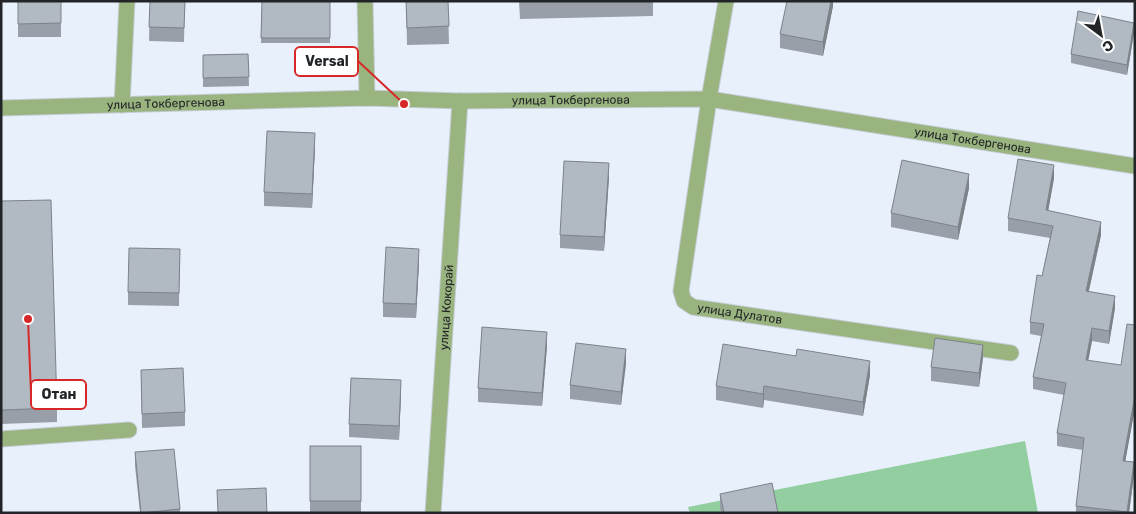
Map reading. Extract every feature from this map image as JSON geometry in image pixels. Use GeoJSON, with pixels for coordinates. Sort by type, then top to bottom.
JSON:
{"type":"FeatureCollection","features":[{"type":"Feature","properties":{"kind":"street"},"geometry":{"type":"LineString","coordinates":[[122,105],[127,1]]}},
{"type":"Feature","properties":{"kind":"street"},"geometry":{"type":"LineString","coordinates":[[365,1],[367,98]]}},
{"type":"Feature","properties":{"kind":"street","name":"улица Дулатов"},"geometry":{"type":"LineString","coordinates":[[726,1],[709,99],[681,291],[684,302],[693,307],[1011,353]]}},
{"type":"Feature","properties":{"kind":"street","name":"улица Токбергенова"},"geometry":{"type":"LineString","coordinates":[[1,108],[367,98],[460,101],[709,99],[1135,166]]}},
{"type":"Feature","properties":{"kind":"street","name":"улица Кокорай"},"geometry":{"type":"LineString","coordinates":[[433,513],[460,101]]}},
{"type":"Feature","properties":{"kind":"street"},"geometry":{"type":"LineString","coordinates":[[1,439],[129,430]]}},
{"type":"Feature","properties":{"kind":"green space"},"geometry":{"type":"Polygon","coordinates":[[[1025,441],[1038,513],[690,513],[688,507],[1025,441]]]}},
{"type":"Feature","properties":{"kind":"building"},"geometry":{"type":"Polygon","coordinates":[[[18,1],[61,1],[61,23],[18,24],[18,1]]]}},
{"type":"Feature","properties":{"kind":"building"},"geometry":{"type":"Polygon","coordinates":[[[150,1],[185,1],[184,28],[149,27],[150,1]]]}},
{"type":"Feature","properties":{"kind":"building"},"geometry":{"type":"Polygon","coordinates":[[[262,1],[330,1],[330,38],[261,38],[262,1]]]}},
{"type":"Feature","properties":{"kind":"building"},"geometry":{"type":"Polygon","coordinates":[[[406,1],[448,1],[449,26],[407,28],[406,1]]]}},
{"type":"Feature","properties":{"kind":"building"},"geometry":{"type":"Polygon","coordinates":[[[787,1],[831,1],[823,42],[780,34],[787,1]]]}},
{"type":"Feature","properties":{"kind":"building"},"geometry":{"type":"Polygon","coordinates":[[[1078,11],[1134,23],[1127,65],[1071,54],[1078,11]]]}},
{"type":"Feature","properties":{"kind":"building"},"geometry":{"type":"Polygon","coordinates":[[[248,54],[249,77],[203,78],[203,55],[248,54]]]}},
{"type":"Feature","properties":{"kind":"building"},"geometry":{"type":"Polygon","coordinates":[[[267,131],[315,133],[312,194],[264,192],[267,131]]]}},
{"type":"Feature","properties":{"kind":"building"},"geometry":{"type":"Polygon","coordinates":[[[1018,159],[1054,165],[1046,210],[1101,222],[1086,291],[1115,296],[1109,331],[1092,328],[1086,360],[1121,365],[1127,324],[1135,325],[1135,395],[1123,461],[1134,462],[1127,512],[1076,506],[1084,438],[1057,433],[1066,383],[1033,377],[1044,324],[1030,322],[1037,275],[1042,276],[1053,226],[1008,218],[1018,159]]]}},
{"type":"Feature","properties":{"kind":"building"},"geometry":{"type":"Polygon","coordinates":[[[902,160],[969,174],[958,227],[891,213],[902,160]]]}},
{"type":"Feature","properties":{"kind":"building"},"geometry":{"type":"Polygon","coordinates":[[[564,161],[609,163],[604,237],[560,235],[564,161]]]}},
{"type":"Feature","properties":{"kind":"building"},"geometry":{"type":"Polygon","coordinates":[[[51,200],[57,408],[1,410],[1,201],[51,200]]]}},
{"type":"Feature","properties":{"kind":"building"},"geometry":{"type":"Polygon","coordinates":[[[386,247],[419,249],[416,304],[383,303],[386,247]]]}},
{"type":"Feature","properties":{"kind":"building"},"geometry":{"type":"Polygon","coordinates":[[[129,248],[180,249],[179,293],[128,292],[129,248]]]}},
{"type":"Feature","properties":{"kind":"building"},"geometry":{"type":"Polygon","coordinates":[[[482,327],[547,332],[542,393],[478,388],[482,327]]]}},
{"type":"Feature","properties":{"kind":"building"},"geometry":{"type":"Polygon","coordinates":[[[935,338],[983,345],[979,373],[931,367],[935,338]]]}},
{"type":"Feature","properties":{"kind":"building"},"geometry":{"type":"Polygon","coordinates":[[[576,343],[626,349],[621,392],[570,385],[576,343]]]}},
{"type":"Feature","properties":{"kind":"building"},"geometry":{"type":"Polygon","coordinates":[[[723,344],[796,356],[797,349],[870,361],[863,402],[764,386],[763,394],[716,386],[723,344]]]}},
{"type":"Feature","properties":{"kind":"building"},"geometry":{"type":"Polygon","coordinates":[[[183,368],[185,412],[142,414],[141,370],[183,368]]]}},
{"type":"Feature","properties":{"kind":"building"},"geometry":{"type":"Polygon","coordinates":[[[351,378],[401,380],[399,426],[349,424],[351,378]]]}},
{"type":"Feature","properties":{"kind":"building"},"geometry":{"type":"Polygon","coordinates":[[[310,446],[361,446],[361,501],[310,501],[310,446]]]}},
{"type":"Feature","properties":{"kind":"building"},"geometry":{"type":"Polygon","coordinates":[[[174,449],[180,509],[141,513],[135,452],[174,449]]]}},
{"type":"Feature","properties":{"kind":"building"},"geometry":{"type":"Polygon","coordinates":[[[772,483],[778,513],[724,513],[720,494],[772,483]]]}},
{"type":"Feature","properties":{"kind":"building"},"geometry":{"type":"Polygon","coordinates":[[[266,488],[267,513],[218,513],[217,490],[266,488]]]}},
{"type":"Feature","properties":{"kind":"place","name":"Versal"},"geometry":{"type":"Point","coordinates":[404,104]}},
{"type":"Feature","properties":{"kind":"place","name":"Отан"},"geometry":{"type":"Point","coordinates":[28,319]}}]}
